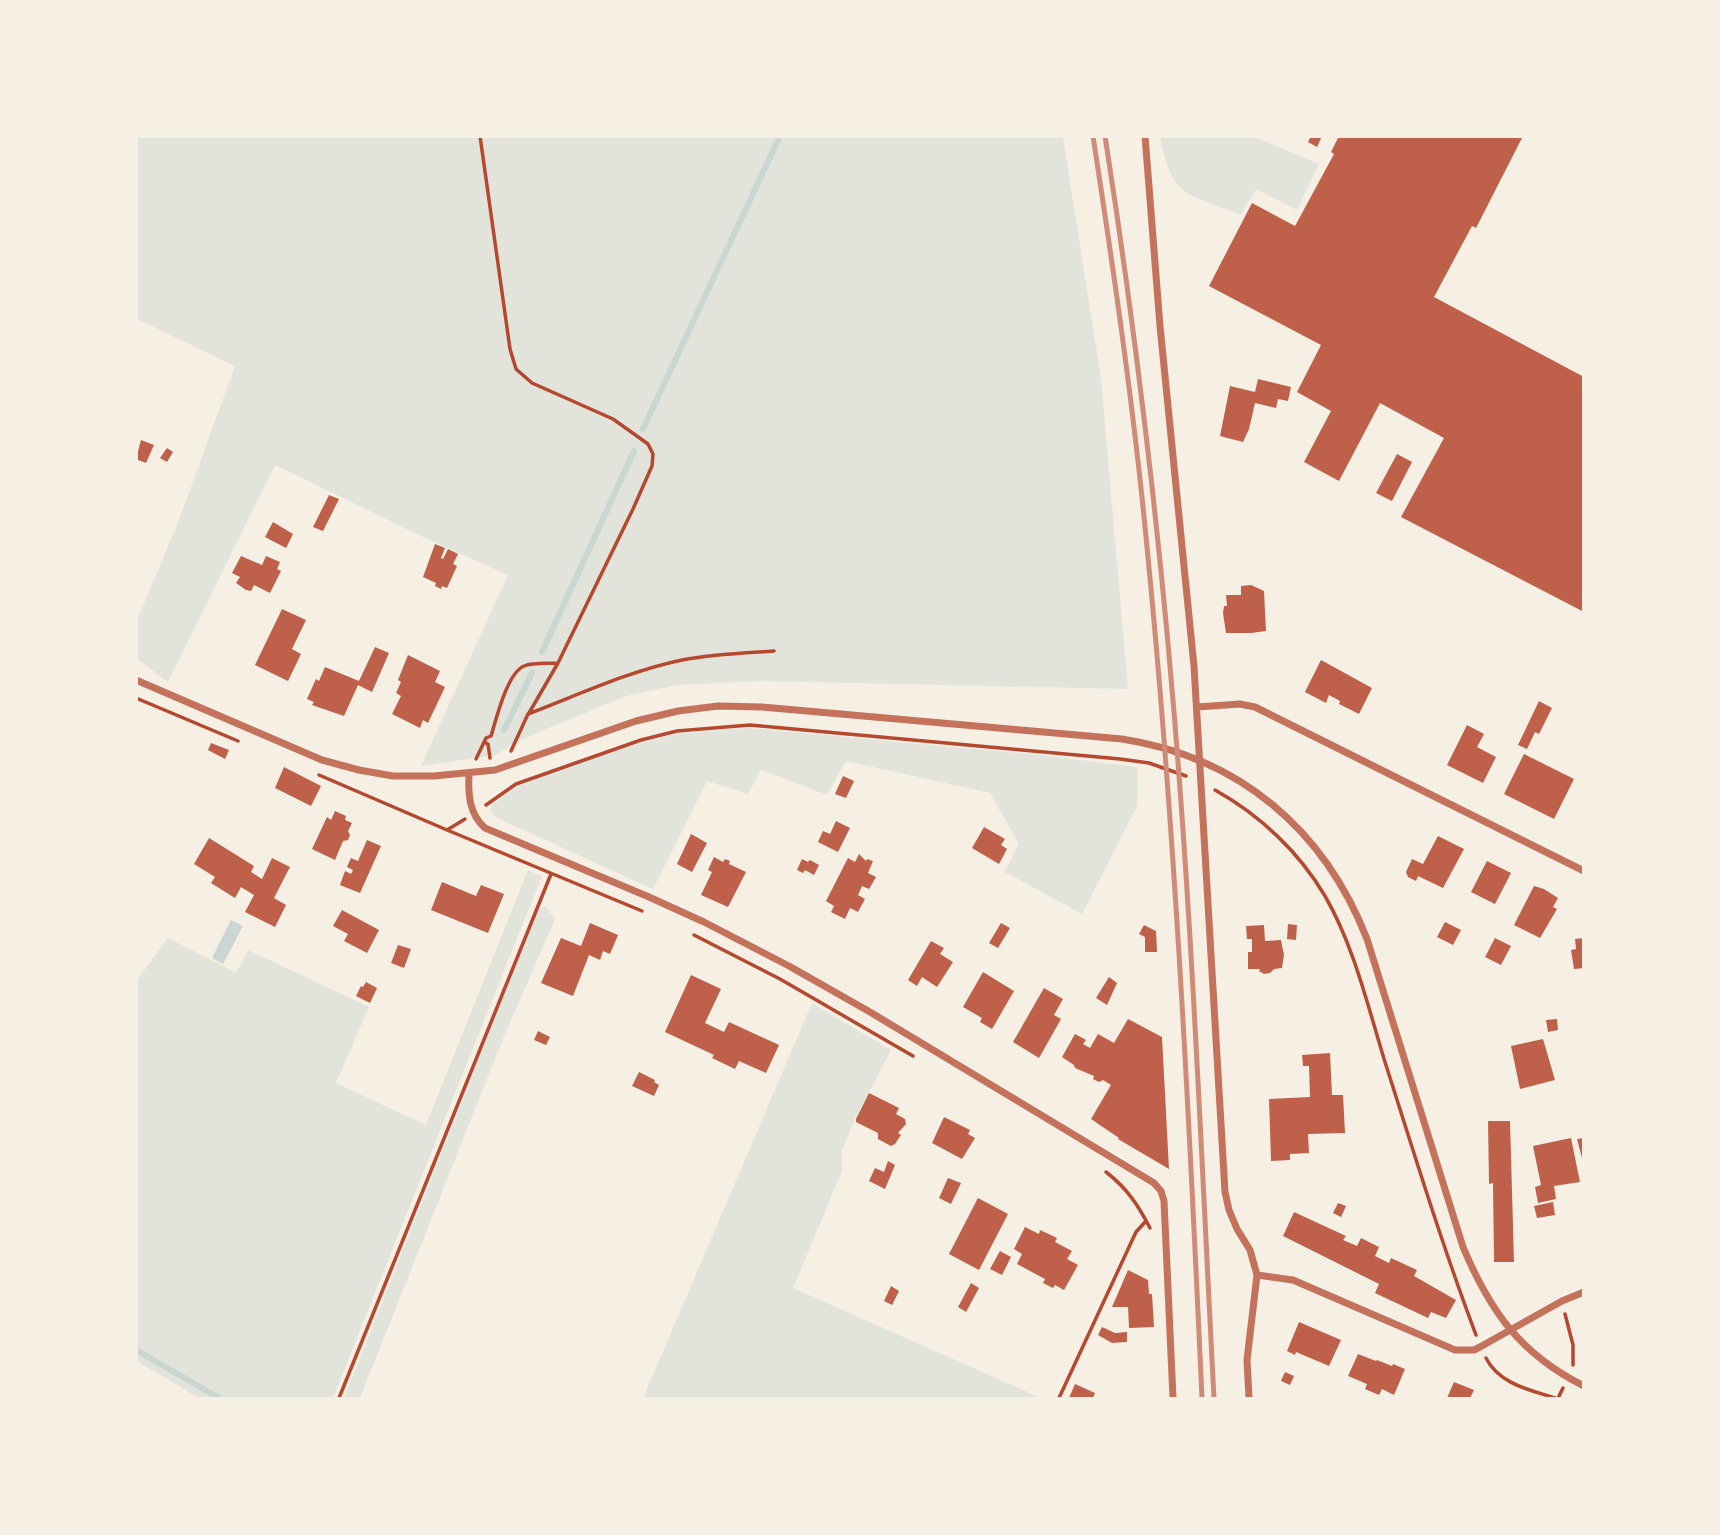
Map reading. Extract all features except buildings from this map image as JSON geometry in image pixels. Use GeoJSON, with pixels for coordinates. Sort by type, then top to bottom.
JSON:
{"type":"FeatureCollection","features":[{"type":"Feature","properties":{"kind":"street"},"geometry":{"type":"LineString","coordinates":[[1145,136],[1159,313],[1197,707],[1225,1192],[1228,1210],[1250,1250],[1257,1275],[1247,1360],[1249,1398]]}},
{"type":"Feature","properties":{"kind":"street"},"geometry":{"type":"LineString","coordinates":[[136,680],[322,760],[393,776],[469,774],[506,766],[636,721],[678,711],[718,706],[1122,739],[1153,744],[1189,755],[1229,775],[1285,816],[1320,854],[1354,908],[1395,1027],[1463,1247],[1481,1289],[1510,1330],[1542,1362],[1584,1386]]}},
{"type":"Feature","properties":{"kind":"street"},"geometry":{"type":"LineString","coordinates":[[1197,707],[1240,704],[1255,707],[1584,871]]}},
{"type":"Feature","properties":{"kind":"street"},"geometry":{"type":"LineString","coordinates":[[469,774],[473,814],[485,828],[704,922],[789,966],[1154,1183],[1161,1191],[1165,1210],[1173,1398]]}},
{"type":"Feature","properties":{"kind":"street"},"geometry":{"type":"LineString","coordinates":[[1257,1275],[1293,1280],[1455,1350],[1474,1350],[1562,1301],[1584,1292]]}},
{"type":"Feature","properties":{"kind":"path"},"geometry":{"type":"LineString","coordinates":[[480,136],[510,349],[516,369],[531,383],[626,426],[648,444],[653,454],[652,466],[638,498],[558,663],[516,738],[506,766]]}},
{"type":"Feature","properties":{"kind":"path"},"geometry":{"type":"LineString","coordinates":[[528,714],[645,669],[722,654],[774,651]]}},
{"type":"Feature","properties":{"kind":"path"},"geometry":{"type":"LineString","coordinates":[[469,774],[486,738],[491,736],[500,706],[516,672],[524,665],[558,663]]}},
{"type":"Feature","properties":{"kind":"path"},"geometry":{"type":"LineString","coordinates":[[473,814],[516,784],[641,740],[677,731],[718,726],[750,725],[1120,759]]}},
{"type":"Feature","properties":{"kind":"path"},"geometry":{"type":"LineString","coordinates":[[1246,810],[1285,844],[1304,867],[1336,916],[1430,1204],[1480,1347],[1490,1366],[1516,1385],[1556,1398],[1573,1363],[1573,1345],[1562,1301]]}},
{"type":"Feature","properties":{"kind":"path"},"geometry":{"type":"LineString","coordinates":[[447,830],[650,914]]}},
{"type":"Feature","properties":{"kind":"path"},"geometry":{"type":"LineString","coordinates":[[339,1398],[557,859]]}},
{"type":"Feature","properties":{"kind":"path"},"geometry":{"type":"LineString","coordinates":[[684,930],[780,979],[924,1063]]}},
{"type":"Feature","properties":{"kind":"path"},"geometry":{"type":"LineString","coordinates":[[1103,1170],[1135,1199],[1151,1230]]}},
{"type":"Feature","properties":{"kind":"path"},"geometry":{"type":"LineString","coordinates":[[1059,1398],[1136,1232],[1146,1221]]}},
{"type":"Feature","properties":{"kind":"shaded area"},"geometry":{"type":"Polygon","coordinates":[[[137,137],[1063,137],[1101,379],[1128,689],[758,681],[677,685],[626,696],[527,737],[496,755],[421,766],[508,575],[275,465],[168,682],[137,659],[137,620],[179,520],[235,366],[137,319],[137,137]]]}},
{"type":"Feature","properties":{"kind":"shaded area"},"geometry":{"type":"Polygon","coordinates":[[[1160,137],[1255,137],[1319,164],[1297,210],[1256,189],[1241,215],[1185,191],[1170,172],[1160,137]]]}},
{"type":"Feature","properties":{"kind":"shaded area"},"geometry":{"type":"Polygon","coordinates":[[[747,728],[1039,755],[1137,767],[1137,806],[1082,914],[1005,872],[1019,844],[990,793],[846,761],[827,795],[761,770],[748,794],[707,781],[653,889],[508,823],[494,816],[490,809],[519,786],[634,745],[677,734],[747,728]]]}},
{"type":"Feature","properties":{"kind":"shaded area"},"geometry":{"type":"Polygon","coordinates":[[[528,870],[542,876],[333,1398],[199,1398],[137,1361],[137,980],[168,938],[236,973],[248,950],[369,1007],[336,1083],[426,1125],[528,870]]]}},
{"type":"Feature","properties":{"kind":"shaded area"},"geometry":{"type":"Polygon","coordinates":[[[545,906],[555,919],[503,1039],[360,1398],[344,1398],[538,911],[545,906]]]}},
{"type":"Feature","properties":{"kind":"shaded area"},"geometry":{"type":"Polygon","coordinates":[[[231,920],[243,926],[223,964],[212,958],[231,920]]]}},
{"type":"Feature","properties":{"kind":"shaded area"},"geometry":{"type":"Polygon","coordinates":[[[812,1003],[891,1050],[842,1150],[842,1171],[793,1288],[1041,1398],[643,1398],[812,1003]]]}},
{"type":"Feature","properties":{"kind":"waterway"},"geometry":{"type":"LineString","coordinates":[[643,429],[780,136]]}},
{"type":"Feature","properties":{"kind":"waterway"},"geometry":{"type":"LineString","coordinates":[[542,652],[634,451]]}},
{"type":"Feature","properties":{"kind":"waterway"},"geometry":{"type":"LineString","coordinates":[[504,730],[532,673]]}},
{"type":"Feature","properties":{"kind":"waterway"},"geometry":{"type":"LineString","coordinates":[[136,1350],[219,1398]]}},
{"type":"Feature","properties":{"kind":"railway"},"geometry":{"type":"LineString","coordinates":[[1093,136],[1130,393],[1157,653],[1180,972],[1202,1398]]}},
{"type":"Feature","properties":{"kind":"railway"},"geometry":{"type":"LineString","coordinates":[[1105,136],[1145,424],[1174,712],[1192,969],[1214,1398]]}}]}
